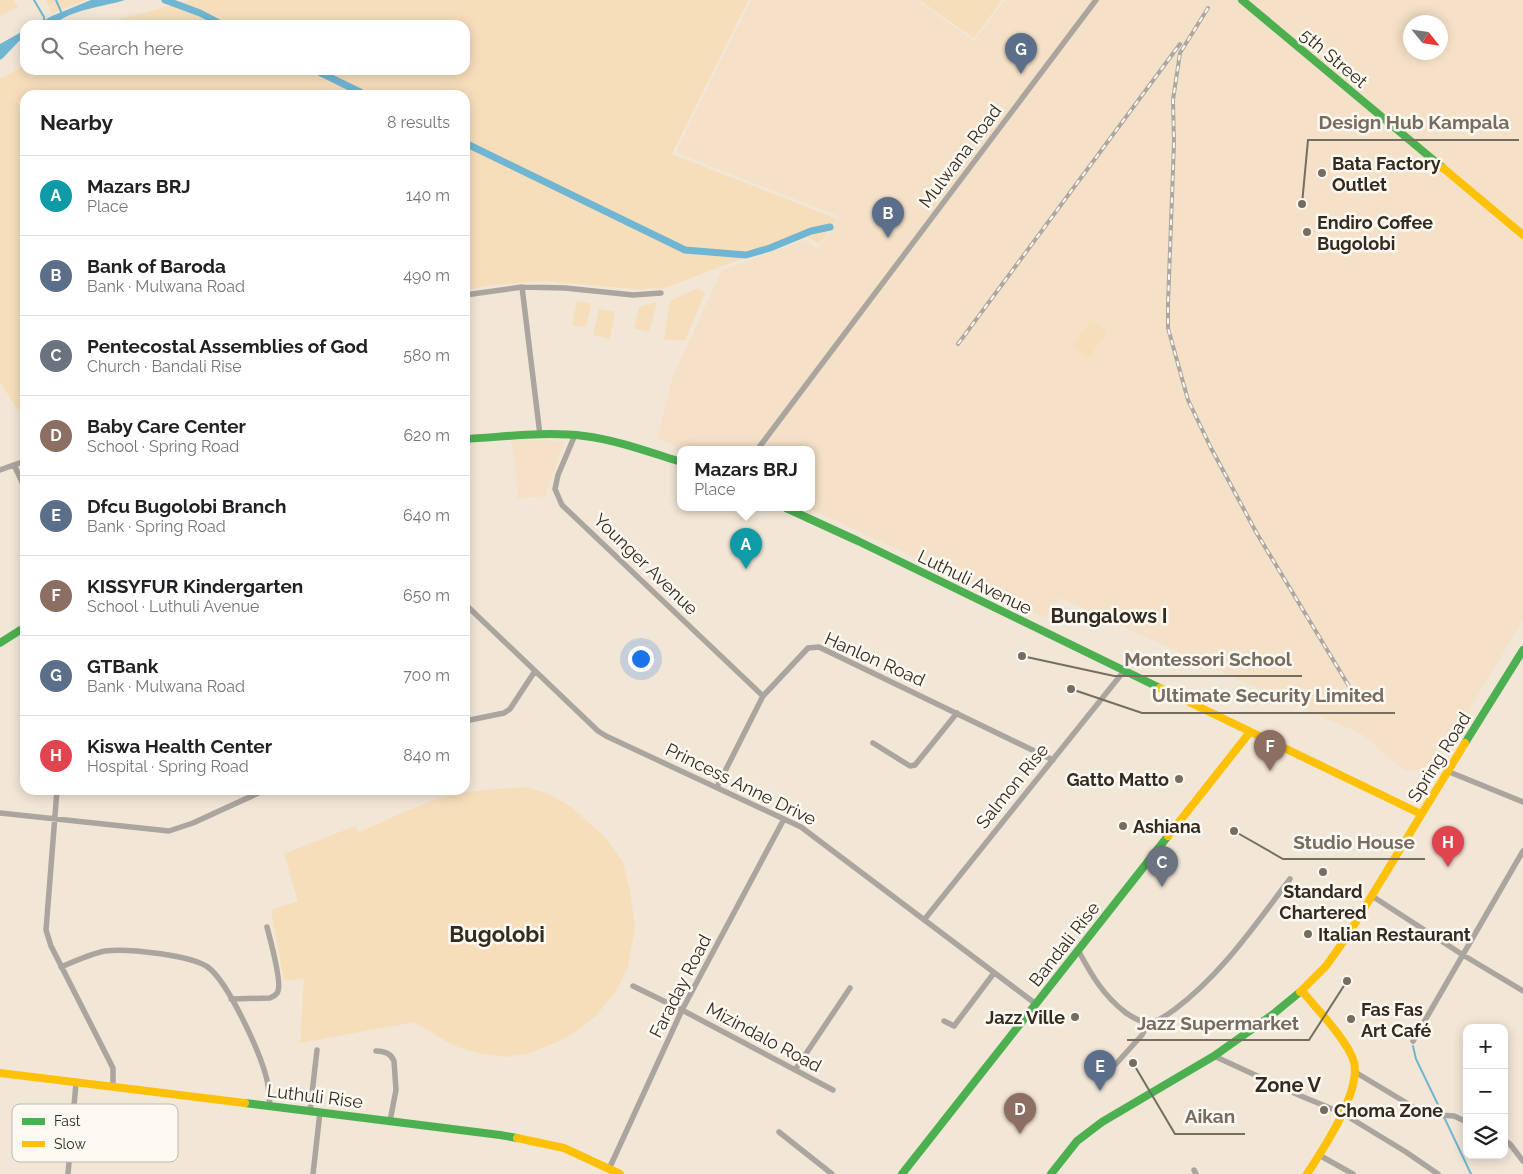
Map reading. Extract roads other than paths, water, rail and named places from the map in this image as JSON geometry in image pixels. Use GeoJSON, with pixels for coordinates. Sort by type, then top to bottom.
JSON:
{"type":"FeatureCollection","features":[{"type":"Feature","properties":{"kind":"street","name":"Mulwana Road"},"geometry":{"type":"LineString","coordinates":[[760,446],[1096,0]]}},
{"type":"Feature","properties":{"kind":"street","name":"5th Street"},"geometry":{"type":"LineString","coordinates":[[1242,0],[1523,235]]}},
{"type":"Feature","properties":{"kind":"street"},"geometry":{"type":"LineString","coordinates":[[522,287],[540,435]]}},
{"type":"Feature","properties":{"kind":"street"},"geometry":{"type":"LineString","coordinates":[[470,294],[522,287],[565,288],[633,295],[661,293]]}},
{"type":"Feature","properties":{"kind":"street"},"geometry":{"type":"LineString","coordinates":[[470,439],[574,435],[633,447],[677,461]]}},
{"type":"Feature","properties":{"kind":"street","name":"Younger Avenue"},"geometry":{"type":"LineString","coordinates":[[574,435],[558,475],[555,489],[562,506],[763,696]]}},
{"type":"Feature","properties":{"kind":"street"},"geometry":{"type":"LineString","coordinates":[[0,470],[20,463]]}},
{"type":"Feature","properties":{"kind":"street"},"geometry":{"type":"LineString","coordinates":[[14,465],[20,478]]}},
{"type":"Feature","properties":{"kind":"street","name":"Luthuli Avenue"},"geometry":{"type":"LineString","coordinates":[[792,511],[1421,814]]}},
{"type":"Feature","properties":{"kind":"street","name":"Princess Anne Drive"},"geometry":{"type":"LineString","coordinates":[[470,609],[590,725],[606,736],[801,827],[1036,1004]]}},
{"type":"Feature","properties":{"kind":"street"},"geometry":{"type":"LineString","coordinates":[[0,643],[20,630]]}},
{"type":"Feature","properties":{"kind":"street","name":"Hanlon Road"},"geometry":{"type":"LineString","coordinates":[[717,787],[763,696],[808,648],[814,647],[819,647],[1053,760]]}},
{"type":"Feature","properties":{"kind":"street","name":"Spring Road"},"geometry":{"type":"LineString","coordinates":[[1050,1174],[1087,1133],[1138,1100],[1214,1056],[1302,991],[1326,966],[1372,896],[1523,650]]}},
{"type":"Feature","properties":{"kind":"street"},"geometry":{"type":"LineString","coordinates":[[470,720],[504,713],[510,709],[535,671]]}},
{"type":"Feature","properties":{"kind":"street","name":"Salmon Rise"},"geometry":{"type":"LineString","coordinates":[[924,920],[1124,671]]}},
{"type":"Feature","properties":{"kind":"street"},"geometry":{"type":"LineString","coordinates":[[873,743],[910,766],[915,765],[957,713]]}},
{"type":"Feature","properties":{"kind":"street","name":"Bandali Rise"},"geometry":{"type":"LineString","coordinates":[[902,1174],[1250,732]]}},
{"type":"Feature","properties":{"kind":"street"},"geometry":{"type":"LineString","coordinates":[[1447,771],[1523,802]]}},
{"type":"Feature","properties":{"kind":"street"},"geometry":{"type":"LineString","coordinates":[[56,795],[46,930],[61,967],[113,1068],[113,1087]]}},
{"type":"Feature","properties":{"kind":"street"},"geometry":{"type":"LineString","coordinates":[[0,813],[169,831],[192,823],[254,795]]}},
{"type":"Feature","properties":{"kind":"street","name":"Faraday Road"},"geometry":{"type":"LineString","coordinates":[[609,1169],[682,1010],[784,819]]}},
{"type":"Feature","properties":{"kind":"street"},"geometry":{"type":"LineString","coordinates":[[1413,1041],[1523,851]]}},
{"type":"Feature","properties":{"kind":"street"},"geometry":{"type":"LineString","coordinates":[[1078,950],[1106,995],[1137,1020],[1148,1023],[1155,1021],[1165,1016],[1206,984],[1237,949],[1290,879]]}},
{"type":"Feature","properties":{"kind":"street"},"geometry":{"type":"LineString","coordinates":[[1372,896],[1523,991]]}},
{"type":"Feature","properties":{"kind":"street"},"geometry":{"type":"LineString","coordinates":[[231,999],[270,998],[275,996],[278,991],[278,976],[267,927]]}},
{"type":"Feature","properties":{"kind":"street"},"geometry":{"type":"LineString","coordinates":[[61,967],[86,956],[104,951],[134,951],[196,961],[209,968],[221,982],[231,999],[260,1061],[267,1080],[270,1106]]}},
{"type":"Feature","properties":{"kind":"street"},"geometry":{"type":"LineString","coordinates":[[944,1021],[954,1026],[994,973]]}},
{"type":"Feature","properties":{"kind":"street","name":"Mizindalo Road"},"geometry":{"type":"LineString","coordinates":[[633,986],[833,1090]]}},
{"type":"Feature","properties":{"kind":"street"},"geometry":{"type":"LineString","coordinates":[[795,1070],[850,988]]}},
{"type":"Feature","properties":{"kind":"street"},"geometry":{"type":"LineString","coordinates":[[1302,991],[1342,1042],[1351,1056],[1355,1072],[1349,1096],[1342,1113],[1307,1174]]}},
{"type":"Feature","properties":{"kind":"street"},"geometry":{"type":"LineString","coordinates":[[1115,1065],[1142,1035],[1148,1023]]}},
{"type":"Feature","properties":{"kind":"street"},"geometry":{"type":"LineString","coordinates":[[310,1111],[317,1050]]}},
{"type":"Feature","properties":{"kind":"street"},"geometry":{"type":"LineString","coordinates":[[376,1051],[390,1054],[394,1060],[396,1090],[390,1121]]}},
{"type":"Feature","properties":{"kind":"street"},"geometry":{"type":"LineString","coordinates":[[1214,1056],[1342,1113],[1438,1174]]}},
{"type":"Feature","properties":{"kind":"street"},"geometry":{"type":"LineString","coordinates":[[1355,1072],[1425,1114],[1454,1116],[1463,1120]]}},
{"type":"Feature","properties":{"kind":"street","name":"Luthuli Rise"},"geometry":{"type":"LineString","coordinates":[[0,1073],[500,1135],[564,1148],[620,1174]]}},
{"type":"Feature","properties":{"kind":"street"},"geometry":{"type":"LineString","coordinates":[[74,1104],[76,1083]]}},
{"type":"Feature","properties":{"kind":"street"},"geometry":{"type":"LineString","coordinates":[[313,1174],[320,1112]]}},
{"type":"Feature","properties":{"kind":"street"},"geometry":{"type":"LineString","coordinates":[[779,1132],[832,1174]]}},
{"type":"Feature","properties":{"kind":"street"},"geometry":{"type":"LineString","coordinates":[[1508,1143],[1523,1161]]}},
{"type":"Feature","properties":{"kind":"street"},"geometry":{"type":"LineString","coordinates":[[1319,1155],[1354,1174]]}},
{"type":"Feature","properties":{"kind":"water"},"geometry":{"type":"Polygon","coordinates":[[[91,0],[125,0],[78,12],[61,20],[44,20],[91,0]]]}},
{"type":"Feature","properties":{"kind":"water"},"geometry":{"type":"Polygon","coordinates":[[[20,33],[20,40],[0,60],[0,44],[20,33]]]}},
{"type":"Feature","properties":{"kind":"waterway"},"geometry":{"type":"LineString","coordinates":[[34,0],[44,20]]}},
{"type":"Feature","properties":{"kind":"waterway"},"geometry":{"type":"LineString","coordinates":[[56,0],[62,14]]}},
{"type":"Feature","properties":{"kind":"waterway"},"geometry":{"type":"LineString","coordinates":[[165,0],[213,20]]}},
{"type":"Feature","properties":{"kind":"waterway"},"geometry":{"type":"LineString","coordinates":[[325,75],[356,90]]}},
{"type":"Feature","properties":{"kind":"waterway"},"geometry":{"type":"LineString","coordinates":[[470,145],[685,250],[746,255],[770,248],[811,231],[830,227]]}},
{"type":"Feature","properties":{"kind":"waterway"},"geometry":{"type":"LineString","coordinates":[[1413,1046],[1416,1059],[1442,1113]]}},
{"type":"Feature","properties":{"kind":"waterway"},"geometry":{"type":"LineString","coordinates":[[1444,1117],[1471,1174]]}},
{"type":"Feature","properties":{"kind":"railway"},"geometry":{"type":"LineString","coordinates":[[1208,8],[1180,53],[1173,100],[1174,143],[1168,328],[1188,400],[1211,448],[1256,532],[1350,688]]}},
{"type":"Feature","properties":{"kind":"railway"},"geometry":{"type":"LineString","coordinates":[[958,344],[1180,44]]}},
{"type":"Feature","properties":{"kind":"place","name":"GTBank"},"geometry":{"type":"Point","coordinates":[1021,74]}},
{"type":"Feature","properties":{"kind":"place","name":"Bata Factory Outlet"},"geometry":{"type":"Point","coordinates":[1322,173]}},
{"type":"Feature","properties":{"kind":"place","name":"Design Hub Kampala"},"geometry":{"type":"Point","coordinates":[1302,204]}},
{"type":"Feature","properties":{"kind":"place","name":"Endiro Coffee Bugolobi"},"geometry":{"type":"Point","coordinates":[1307,232]}},
{"type":"Feature","properties":{"kind":"place","name":"Bank of Baroda"},"geometry":{"type":"Point","coordinates":[888,238]}},
{"type":"Feature","properties":{"kind":"place","name":"Mazars BRJ"},"geometry":{"type":"Point","coordinates":[746,569]}},
{"type":"Feature","properties":{"kind":"place","name":"Montessori School"},"geometry":{"type":"Point","coordinates":[1022,656]}},
{"type":"Feature","properties":{"kind":"place","name":"Ultimate Security Limited"},"geometry":{"type":"Point","coordinates":[1071,689]}},
{"type":"Feature","properties":{"kind":"place","name":"KISSYFUR Kindergarten"},"geometry":{"type":"Point","coordinates":[1270,771]}},
{"type":"Feature","properties":{"kind":"place","name":"Gatto Matto"},"geometry":{"type":"Point","coordinates":[1179,779]}},
{"type":"Feature","properties":{"kind":"place","name":"Ashiana"},"geometry":{"type":"Point","coordinates":[1123,826]}},
{"type":"Feature","properties":{"kind":"place","name":"Studio House"},"geometry":{"type":"Point","coordinates":[1234,831]}},
{"type":"Feature","properties":{"kind":"place","name":"Kiswa Health Center"},"geometry":{"type":"Point","coordinates":[1448,867]}},
{"type":"Feature","properties":{"kind":"place","name":"Standard Chartered"},"geometry":{"type":"Point","coordinates":[1323,872]}},
{"type":"Feature","properties":{"kind":"place","name":"Pentecostal Assemblies of God"},"geometry":{"type":"Point","coordinates":[1162,887]}},
{"type":"Feature","properties":{"kind":"place","name":"Italian Restaurant"},"geometry":{"type":"Point","coordinates":[1308,934]}},
{"type":"Feature","properties":{"kind":"place","name":"Jazz Supermarket"},"geometry":{"type":"Point","coordinates":[1347,981]}},
{"type":"Feature","properties":{"kind":"place","name":"Jazz Ville"},"geometry":{"type":"Point","coordinates":[1075,1017]}},
{"type":"Feature","properties":{"kind":"place","name":"Fas Fas Art Café"},"geometry":{"type":"Point","coordinates":[1351,1019]}},
{"type":"Feature","properties":{"kind":"place","name":"Aikan"},"geometry":{"type":"Point","coordinates":[1133,1063]}},
{"type":"Feature","properties":{"kind":"place","name":"Dfcu Bugolobi Branch"},"geometry":{"type":"Point","coordinates":[1100,1091]}},
{"type":"Feature","properties":{"kind":"place","name":"Choma Zone"},"geometry":{"type":"Point","coordinates":[1324,1110]}},
{"type":"Feature","properties":{"kind":"place","name":"Baby Care Center"},"geometry":{"type":"Point","coordinates":[1020,1134]}},
{"type":"Feature","properties":{"kind":"district","name":"Bungalows I"},"geometry":{"type":"Point","coordinates":[1109,616]}},
{"type":"Feature","properties":{"kind":"district","name":"Bugolobi"},"geometry":{"type":"Point","coordinates":[497,934]}},
{"type":"Feature","properties":{"kind":"district","name":"Zone V"},"geometry":{"type":"Point","coordinates":[1288,1085]}}]}
